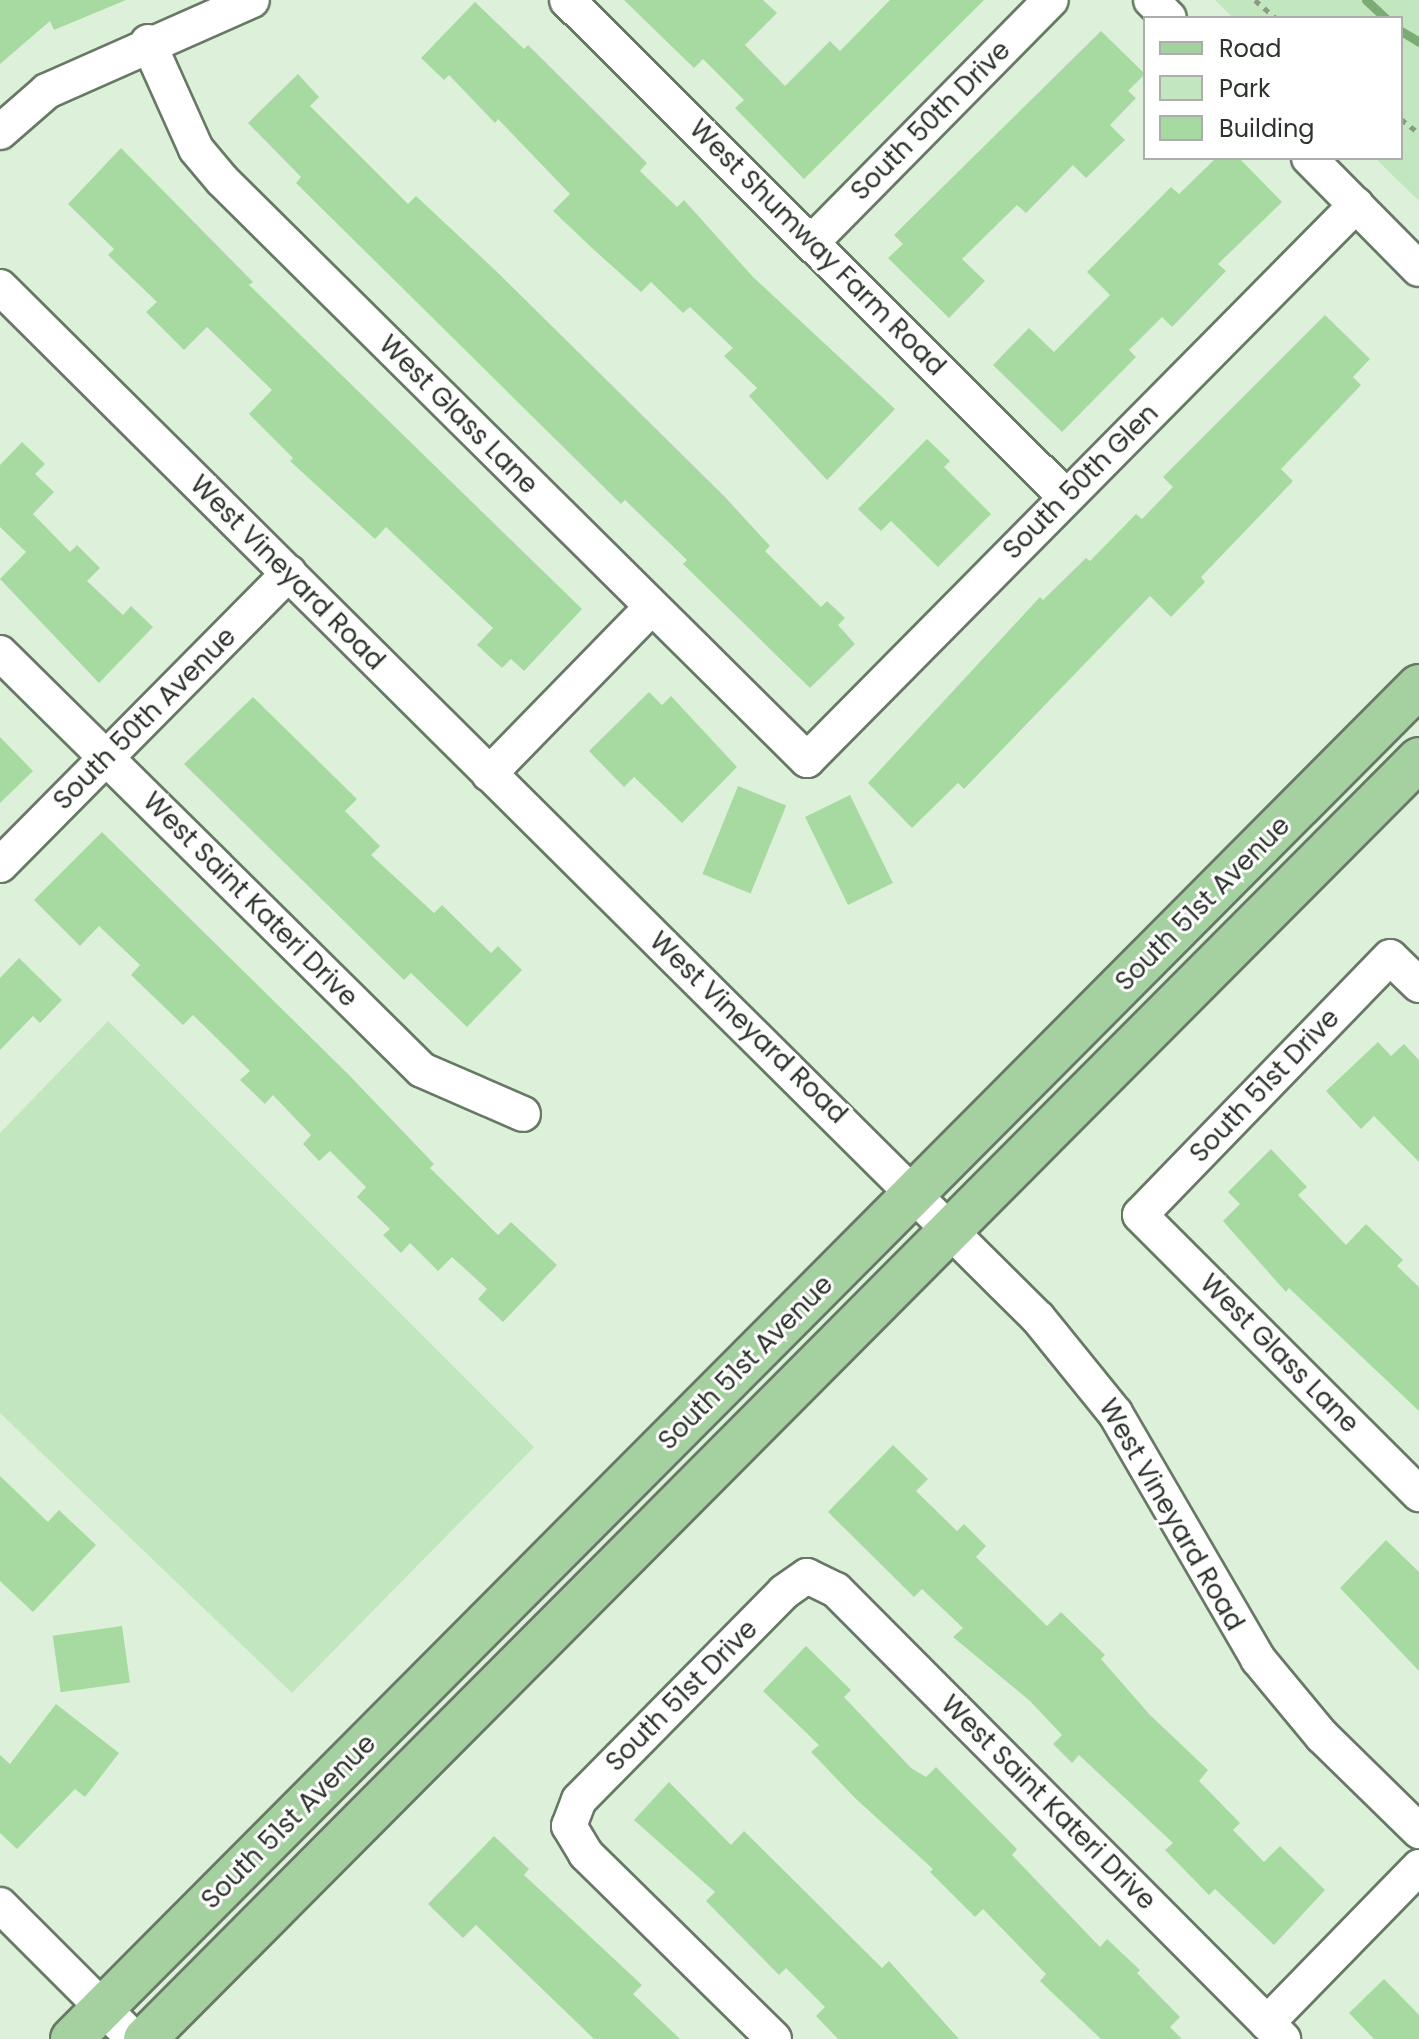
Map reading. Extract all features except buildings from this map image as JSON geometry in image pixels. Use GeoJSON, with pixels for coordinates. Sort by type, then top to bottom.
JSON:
{"type":"FeatureCollection","features":[{"type":"Feature","properties":{"kind":"main road","name":"South 51st Avenue"},"geometry":{"type":"LineString","coordinates":[[72,2039],[1419,686]]}},
{"type":"Feature","properties":{"kind":"main road","name":"South 51st Avenue"},"geometry":{"type":"LineString","coordinates":[[145,2039],[1419,759]]}},
{"type":"Feature","properties":{"kind":"street"},"geometry":{"type":"LineString","coordinates":[[0,132],[47,91],[148,42],[252,0]]}},
{"type":"Feature","properties":{"kind":"street","name":"West Shumway Farm Road"},"geometry":{"type":"LineString","coordinates":[[567,0],[1066,497]]}},
{"type":"Feature","properties":{"kind":"street","name":"South 50th Drive"},"geometry":{"type":"LineString","coordinates":[[812,242],[1051,0]]}},
{"type":"Feature","properties":{"kind":"street"},"geometry":{"type":"LineString","coordinates":[[1151,0],[1167,16]]}},
{"type":"Feature","properties":{"kind":"street","name":"West Glass Lane"},"geometry":{"type":"LineString","coordinates":[[148,42],[196,149],[222,180],[807,760]]}},
{"type":"Feature","properties":{"kind":"street"},"geometry":{"type":"LineString","coordinates":[[1311,160],[1419,269]]}},
{"type":"Feature","properties":{"kind":"street","name":"South 50th Glen"},"geometry":{"type":"LineString","coordinates":[[807,760],[1356,205]]}},
{"type":"Feature","properties":{"kind":"street","name":"West Vineyard Road"},"geometry":{"type":"LineString","coordinates":[[0,287],[489,774],[916,1192],[1082,1369],[1115,1413],[1238,1630],[1282,1691],[1419,1831]]}},
{"type":"Feature","properties":{"kind":"street","name":"South 50th Avenue"},"geometry":{"type":"LineString","coordinates":[[0,865],[289,573]]}},
{"type":"Feature","properties":{"kind":"street"},"geometry":{"type":"LineString","coordinates":[[489,774],[652,607]]}},
{"type":"Feature","properties":{"kind":"street","name":"West Saint Kateri Drive"},"geometry":{"type":"LineString","coordinates":[[0,653],[422,1070],[523,1114]]}},
{"type":"Feature","properties":{"kind":"street","name":"South 51st Drive"},"geometry":{"type":"LineString","coordinates":[[1140,1215],[1390,957],[1419,985]]}},
{"type":"Feature","properties":{"kind":"street","name":"West Glass Lane"},"geometry":{"type":"LineString","coordinates":[[1140,1215],[1419,1494]]}},
{"type":"Feature","properties":{"kind":"street","name":"West Saint Kateri Drive"},"geometry":{"type":"LineString","coordinates":[[807,1576],[836,1590],[1275,2031]]}},
{"type":"Feature","properties":{"kind":"street","name":"South 51st Drive"},"geometry":{"type":"LineString","coordinates":[[774,2039],[586,1854],[569,1826],[579,1800],[784,1592],[807,1576]]}},
{"type":"Feature","properties":{"kind":"street"},"geometry":{"type":"LineString","coordinates":[[1275,2031],[1419,1867]]}},
{"type":"Feature","properties":{"kind":"street"},"geometry":{"type":"LineString","coordinates":[[0,1905],[134,2039]]}},
{"type":"Feature","properties":{"kind":"path"},"geometry":{"type":"LineString","coordinates":[[1255,0],[1274,16]]}},
{"type":"Feature","properties":{"kind":"path"},"geometry":{"type":"LineString","coordinates":[[1403,121],[1419,133]]}},
{"type":"Feature","properties":{"kind":"green space"},"geometry":{"type":"Polygon","coordinates":[[[1215,0],[1419,0],[1419,201],[1377,160],[1403,160],[1403,16],[1231,16],[1215,0]]]}},
{"type":"Feature","properties":{"kind":"green space"},"geometry":{"type":"Polygon","coordinates":[[[108,1021],[534,1447],[292,1693],[0,1413],[0,1133],[108,1021]]]}},
{"type":"Feature","properties":{"kind":"waterway"},"geometry":{"type":"LineString","coordinates":[[1366,0],[1383,16]]}},
{"type":"Feature","properties":{"kind":"waterway"},"geometry":{"type":"LineString","coordinates":[[1403,32],[1419,42]]}}]}
